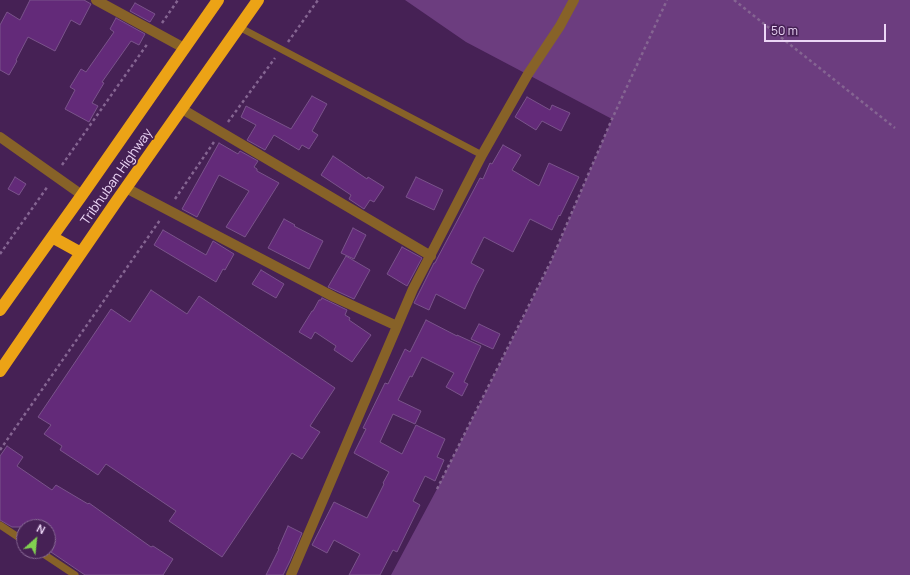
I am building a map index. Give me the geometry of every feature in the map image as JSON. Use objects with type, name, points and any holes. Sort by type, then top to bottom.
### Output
[{"type":"highway","name":"Tribhuban Highway","points":[[0,310],[218,0]]},
{"type":"highway","name":"Tribhuban Highway","points":[[0,371],[258,0]]},
{"type":"highway","points":[[52,237],[81,253]]},
{"type":"street","points":[[96,0],[184,48]]},
{"type":"street","points":[[291,575],[413,289],[482,155],[528,74],[560,26],[574,0]]},
{"type":"street","points":[[182,109],[431,256]]},
{"type":"street","points":[[0,137],[82,195]]},
{"type":"street","points":[[126,188],[334,297],[397,326]]},
{"type":"lane","points":[[239,27],[482,155]]},
{"type":"lane","points":[[0,525],[16,536]]},
{"type":"lane","points":[[51,559],[75,575]]},
{"type":"path","points":[[0,254],[178,0]]},
{"type":"path","points":[[0,450],[221,132],[318,0]]},
{"type":"path","points":[[437,489],[551,261],[612,119],[667,0]]},
{"type":"path","points":[[734,0],[895,128]]},
{"type":"shaded area","points":[[405,0],[910,0],[910,575],[391,575],[437,489],[550,264],[612,119],[466,42]]},
{"type":"building","points":[[30,0],[84,0],[91,4],[80,25],[71,20],[55,51],[28,37],[9,75],[0,70],[0,25],[7,12],[20,20]]},
{"type":"building","points":[[135,3],[155,14],[150,22],[130,11]]},
{"type":"building","points":[[116,18],[145,34],[139,45],[131,41],[102,82],[104,83],[92,103],[98,106],[89,122],[65,109],[75,90],[70,87],[81,69],[86,72],[114,32],[110,29]]},
{"type":"building","points":[[312,96],[327,104],[312,131],[318,135],[309,149],[302,145],[299,150],[274,135],[265,150],[247,140],[256,125],[241,117],[246,106],[291,129]]},
{"type":"building","points":[[527,97],[550,110],[552,105],[570,113],[561,131],[542,121],[536,130],[515,117]]},
{"type":"building","points":[[219,143],[238,154],[240,151],[258,161],[254,167],[257,171],[279,183],[245,237],[226,227],[249,191],[219,175],[197,217],[182,209]]},
{"type":"building","points":[[503,145],[521,155],[512,170],[539,186],[549,163],[579,177],[560,216],[559,215],[552,230],[530,219],[513,252],[484,237],[471,263],[484,270],[465,309],[436,294],[429,310],[414,303],[480,178],[483,179],[490,163],[492,164]]},
{"type":"building","points":[[333,156],[367,179],[368,177],[384,187],[374,202],[370,200],[364,209],[349,199],[351,195],[321,175]]},
{"type":"building","points":[[15,177],[26,184],[19,195],[8,189]]},
{"type":"building","points":[[416,177],[443,190],[434,210],[406,197]]},
{"type":"building","points":[[284,219],[323,241],[309,269],[268,248]]},
{"type":"building","points":[[353,228],[366,235],[354,259],[341,253]]},
{"type":"building","points":[[163,230],[206,255],[213,241],[234,254],[216,282],[154,245]]},
{"type":"building","points":[[402,247],[422,258],[407,286],[387,274]]},
{"type":"building","points":[[346,256],[370,270],[354,299],[328,287]]},
{"type":"building","points":[[261,270],[284,284],[276,298],[252,284]]},
{"type":"building","points":[[151,290],[187,314],[199,296],[335,388],[310,426],[320,432],[302,459],[292,453],[222,557],[169,521],[176,511],[106,464],[98,475],[60,450],[62,446],[44,434],[51,425],[38,417],[111,309],[130,322]]},
{"type":"building","points":[[322,298],[347,310],[345,315],[350,318],[349,320],[371,335],[352,362],[334,350],[336,346],[315,332],[311,339],[299,332],[319,300]]},
{"type":"building","points":[[426,320],[457,336],[481,346],[464,382],[468,384],[462,396],[446,387],[454,373],[422,357],[412,377],[410,376],[398,400],[421,411],[415,424],[393,414],[380,442],[402,454],[416,425],[445,439],[437,457],[444,460],[435,481],[425,476],[413,501],[420,505],[397,552],[393,550],[380,575],[349,575],[360,554],[334,540],[327,553],[312,545],[334,502],[367,518],[389,472],[354,453],[366,429],[363,428],[385,383],[388,384],[405,349],[410,352]]},
{"type":"building","points":[[479,324],[500,334],[493,349],[471,339]]},
{"type":"building","points":[[7,446],[23,457],[17,466],[52,490],[56,485],[88,504],[89,503],[151,547],[153,546],[173,559],[163,575],[85,575],[56,555],[56,519],[16,519],[16,527],[12,527],[0,520],[0,456]]},
{"type":"building","points":[[288,526],[302,533],[290,561],[283,575],[266,575],[279,549]]}]
